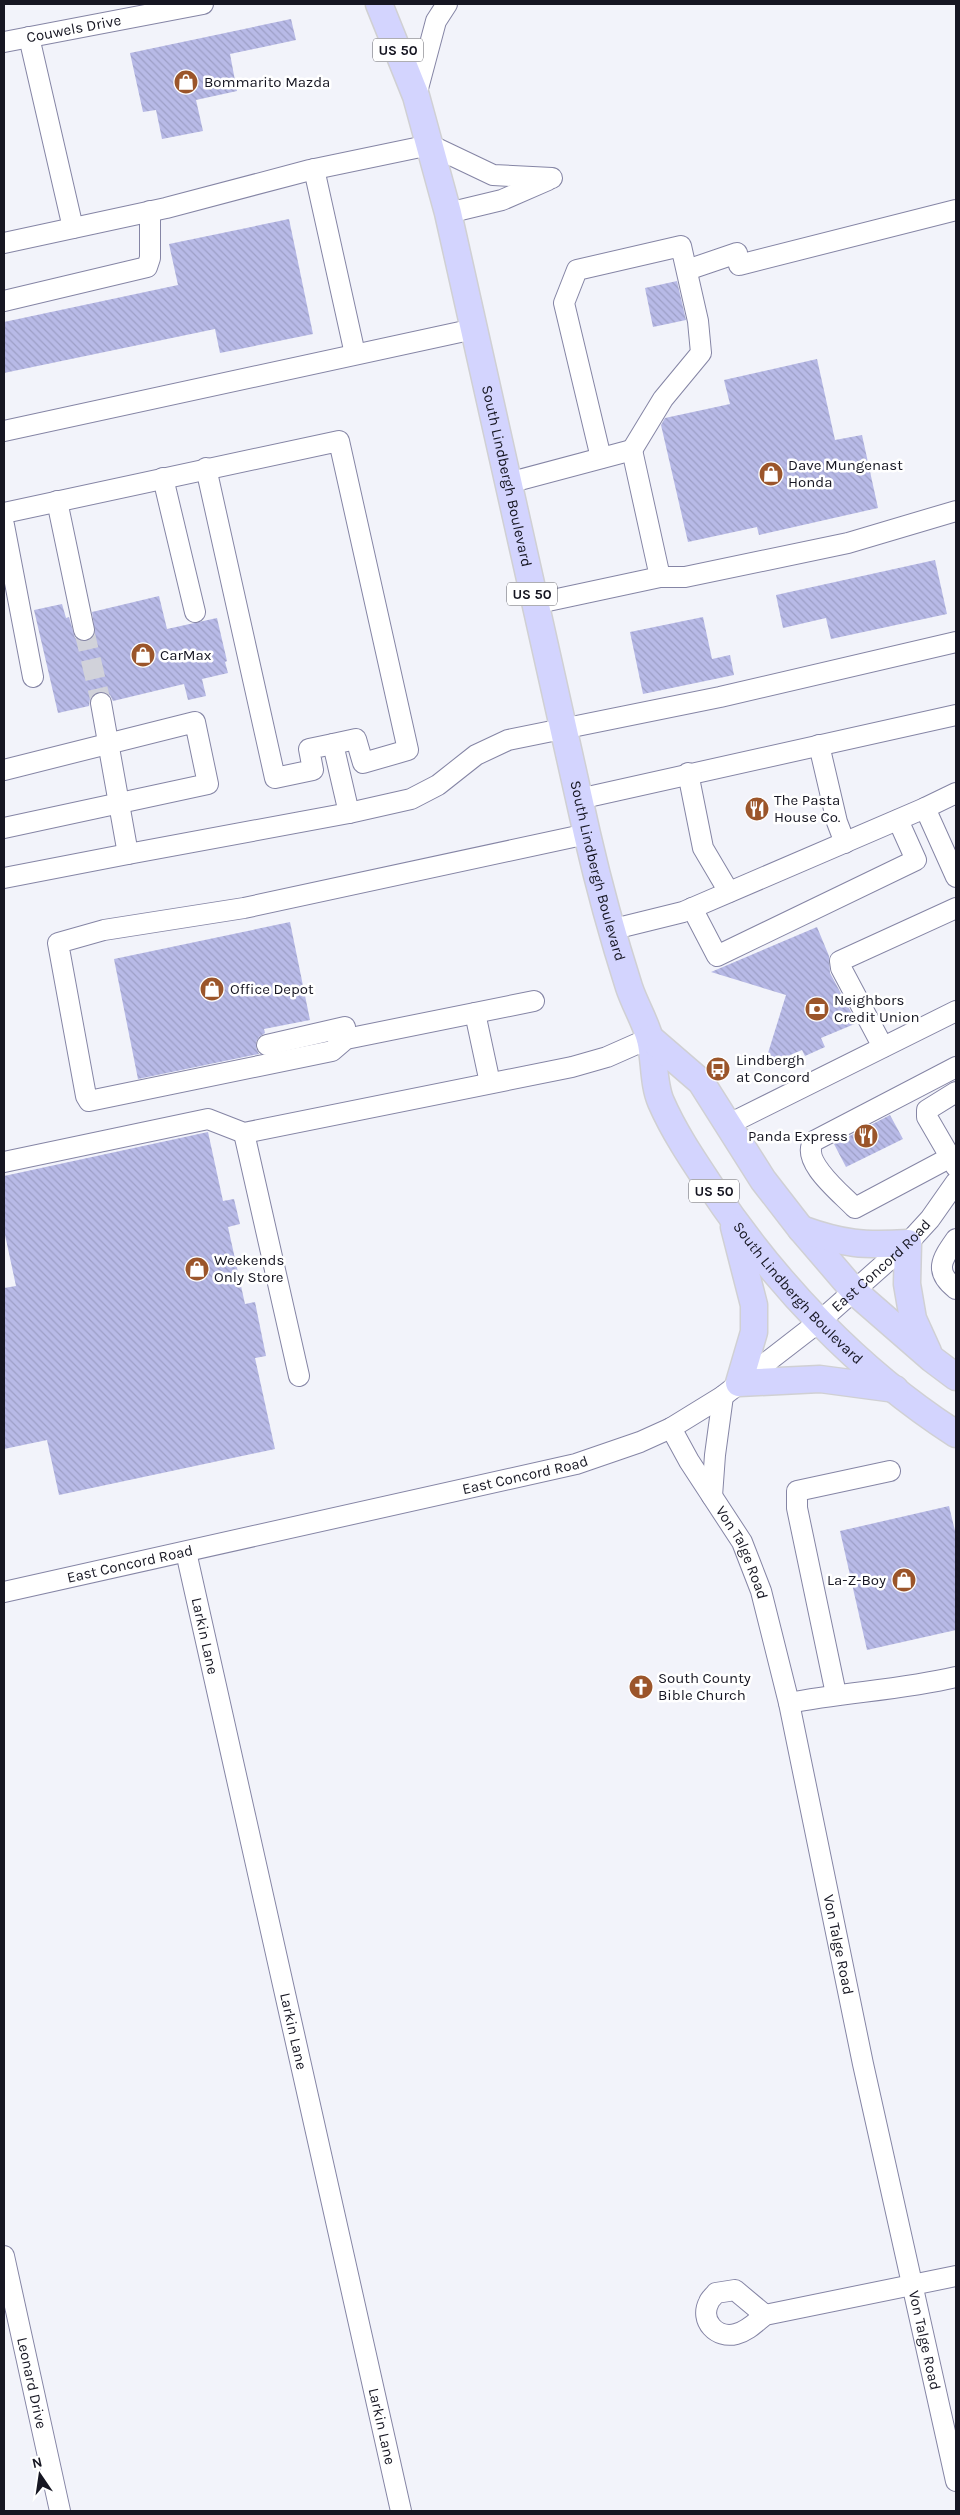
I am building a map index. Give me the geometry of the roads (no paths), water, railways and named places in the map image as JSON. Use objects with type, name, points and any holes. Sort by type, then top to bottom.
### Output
[{"type":"main road","name":"South Lindbergh Boulevard","points":[[378,4],[416,96],[448,212],[586,834],[610,930],[632,996],[650,1038],[660,1101],[691,1157],[731,1217],[790,1290],[820,1321],[895,1389],[956,1434]]},
{"type":"main road","name":"South Lindbergh Boulevard","points":[[650,1038],[701,1082],[763,1180],[802,1230],[855,1292],[932,1359],[956,1377]]},
{"type":"main road","points":[[731,1217],[754,1305],[754,1332],[731,1390],[820,1378],[895,1389]]},
{"type":"main road","points":[[802,1230],[837,1242],[872,1245],[908,1243],[907,1284],[913,1319],[932,1359]]},
{"type":"street","name":"Couwels Drive","points":[[4,42],[203,4]]},
{"type":"street","points":[[416,96],[436,21],[447,4]]},
{"type":"street","points":[[29,37],[73,228]]},
{"type":"street","points":[[4,243],[150,212],[314,169],[430,145],[493,175],[552,178],[502,200],[448,212]]},
{"type":"street","points":[[314,169],[355,354]]},
{"type":"street","points":[[687,270],[736,254],[739,265],[956,210]]},
{"type":"street","points":[[4,301],[147,267],[150,258],[150,212]]},
{"type":"street","points":[[601,458],[564,303],[577,270],[681,246],[698,321],[701,353],[663,399],[632,450],[660,576]]},
{"type":"street","points":[[4,431],[474,329]]},
{"type":"street","points":[[4,513],[206,468],[339,441],[408,750],[363,763],[356,738],[309,749],[313,770],[275,778],[206,468]]},
{"type":"street","points":[[508,484],[632,450]]},
{"type":"street","points":[[163,478],[195,612]]},
{"type":"street","points":[[57,501],[84,630]]},
{"type":"street","points":[[534,604],[660,576],[685,578],[848,543],[956,511]]},
{"type":"street","points":[[4,525],[33,677]]},
{"type":"street","points":[[4,876],[349,813],[410,799],[438,785],[476,755],[508,740],[720,697],[956,642]]},
{"type":"street","points":[[101,703],[128,854]]},
{"type":"street","points":[[579,798],[956,715]]},
{"type":"street","points":[[4,770],[195,722],[208,784],[4,828]]},
{"type":"street","points":[[333,744],[349,813]]},
{"type":"street","points":[[819,745],[837,822],[845,842]]},
{"type":"street","points":[[688,773],[703,848],[729,892]]},
{"type":"street","points":[[610,930],[692,908],[926,808],[956,793]]},
{"type":"street","points":[[926,808],[956,876]]},
{"type":"street","points":[[692,908],[717,956],[916,860],[898,820]]},
{"type":"street","points":[[345,1033],[332,1051],[89,1101],[86,1096],[58,943],[104,930],[244,908],[586,834]]},
{"type":"street","points":[[883,1047],[840,968],[840,962],[956,908]]},
{"type":"street","points":[[267,1045],[482,1012],[534,1001]]},
{"type":"street","points":[[727,1125],[956,1011]]},
{"type":"street","points":[[482,1012],[497,1082]]},
{"type":"street","points":[[4,1162],[208,1119],[244,1133],[497,1082],[608,1057],[650,1038]]},
{"type":"street","points":[[956,1067],[858,1117],[812,1144],[810,1152],[812,1162],[855,1208],[952,1163],[927,1117],[926,1110],[956,1092]]},
{"type":"street","points":[[244,1133],[300,1376]]},
{"type":"street","name":"East Concord Road","points":[[4,1592],[576,1464],[640,1442],[671,1428],[731,1390],[820,1321],[855,1292],[908,1243],[954,1188]]},
{"type":"street","points":[[956,1239],[942,1259],[942,1272],[949,1284],[956,1289]]},
{"type":"street","points":[[712,1496],[715,1455],[731,1390]]},
{"type":"street","name":"Von Talge Road","points":[[671,1428],[742,1542],[753,1566],[790,1703],[857,2035],[956,2481]]},
{"type":"street","points":[[836,1694],[797,1508],[797,1491],[890,1471]]},
{"type":"street","name":"Larkin Lane","points":[[186,1552],[401,2511]]},
{"type":"street","points":[[790,1703],[836,1694],[918,1686],[956,1677]]},
{"type":"street","name":"Leonard Drive","points":[[4,2256],[60,2511]]},
{"type":"street","points":[[765,2315],[956,2276]]},
{"type":"tunnel","points":[[84,630],[101,703]]},
{"type":"place","name":"Bommarito Mazda","points":[[186,82]]},
{"type":"place","name":"Dave Mungenast Honda","points":[[771,474]]},
{"type":"place","name":"CarMax","points":[[143,655]]},
{"type":"place","name":"The Pasta House Co.","points":[[757,809]]},
{"type":"place","name":"Office Depot","points":[[212,989]]},
{"type":"place","name":"Neighbors Credit Union","points":[[817,1009]]},
{"type":"place","name":"Lindbergh at Concord","points":[[718,1069]]},
{"type":"place","name":"Panda Express","points":[[866,1136]]},
{"type":"place","name":"Weekends Only Store","points":[[197,1269]]},
{"type":"place","name":"La-Z-Boy","points":[[904,1580]]},
{"type":"place","name":"South County Bible Church","points":[[641,1687]]}]
